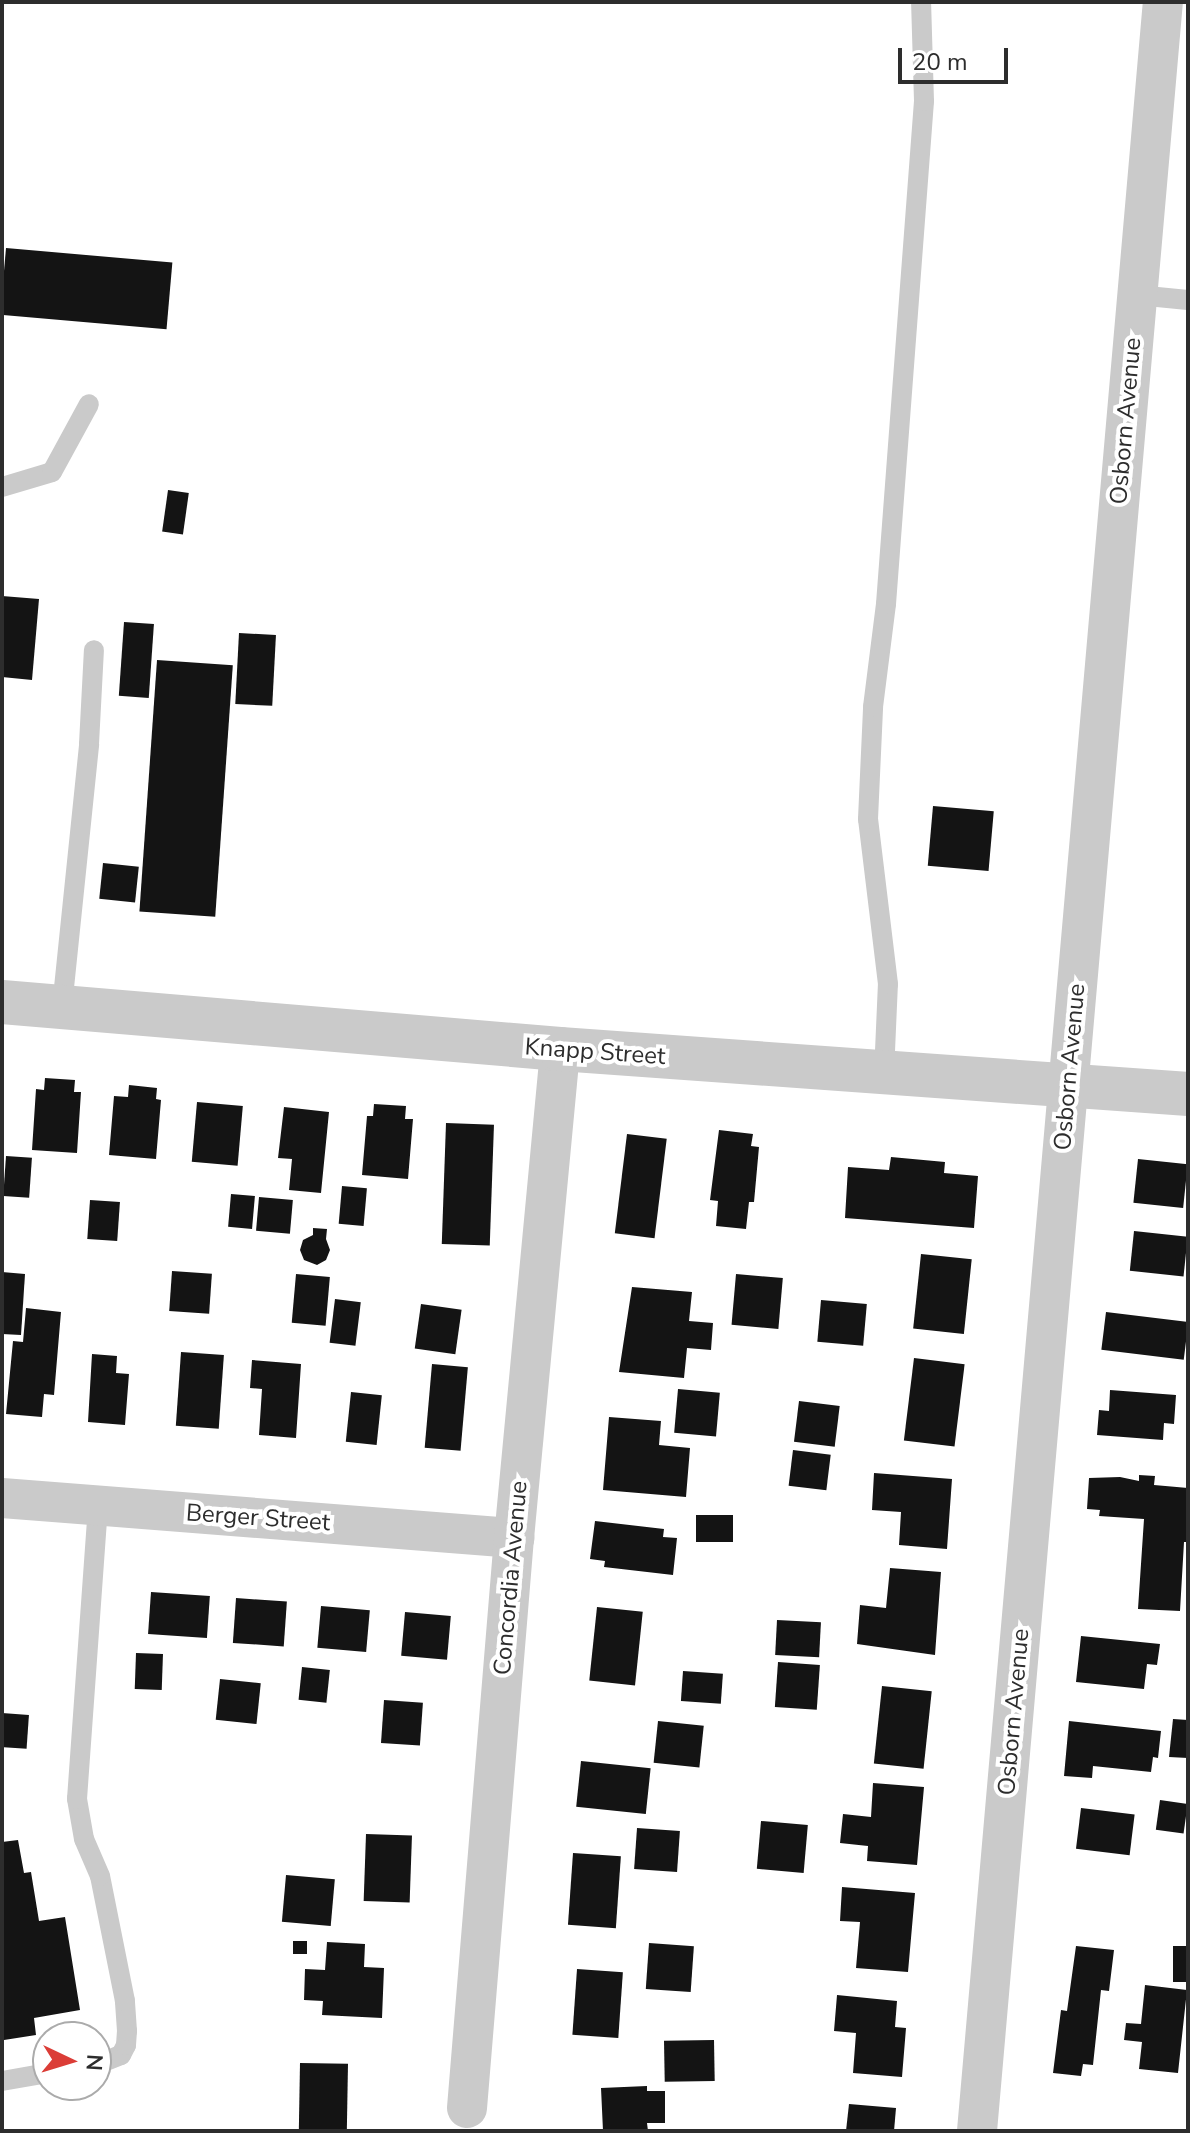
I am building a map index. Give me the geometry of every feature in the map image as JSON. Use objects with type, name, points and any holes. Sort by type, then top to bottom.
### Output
[{"type":"street","name":"Osborn Avenue","points":[[988,2130],[1068,1085],[1163,2]]},
{"type":"street","name":"Knapp Street","points":[[2,1002],[560,1049],[1188,1094]]},
{"type":"street","name":"Concordia Avenue","points":[[467,2108],[514,1538],[560,1049]]},
{"type":"street","name":"Berger Street","points":[[2,1498],[514,1538]]},
{"type":"lane","points":[[884,1074],[888,984],[868,819],[873,707],[886,604],[924,101],[921,2]]},
{"type":"lane","points":[[1137,295],[1188,300]]},
{"type":"lane","points":[[2,487],[52,472],[89,404]]},
{"type":"lane","points":[[62,1007],[89,744],[94,650]]},
{"type":"lane","points":[[98,1506],[77,1799],[84,1839],[100,1876],[125,2001],[126,2045],[121,2055],[112,2059]]},
{"type":"lane","points":[[2,2081],[32,2076]]},
{"type":"building","points":[[6,248],[172,263],[167,329],[2,315]]},
{"type":"building","points":[[168,490],[189,493],[183,535],[162,532]]},
{"type":"building","points":[[2,596],[39,599],[32,680],[2,677]]},
{"type":"building","points":[[124,622],[154,624],[149,698],[119,696]]},
{"type":"building","points":[[239,633],[276,635],[272,706],[235,704]]},
{"type":"building","points":[[157,660],[233,665],[215,917],[139,911]]},
{"type":"building","points":[[933,806],[994,811],[989,871],[928,866]]},
{"type":"building","points":[[103,863],[139,867],[135,903],[99,899]]},
{"type":"building","points":[[45,1078],[75,1080],[74,1092],[81,1092],[77,1153],[32,1150],[36,1089],[44,1090]]},
{"type":"building","points":[[129,1085],[157,1088],[156,1099],[161,1100],[156,1159],[109,1155],[114,1096],[128,1097]]},
{"type":"building","points":[[197,1102],[243,1106],[238,1166],[192,1162]]},
{"type":"building","points":[[374,1104],[406,1106],[405,1119],[413,1119],[408,1179],[362,1175],[367,1116],[373,1116]]},
{"type":"building","points":[[284,1107],[329,1112],[321,1193],[289,1190],[292,1159],[278,1158]]},
{"type":"building","points":[[446,1123],[494,1125],[490,1246],[442,1244]]},
{"type":"building","points":[[719,1130],[753,1134],[751,1146],[759,1147],[754,1202],[749,1202],[746,1229],[716,1226],[718,1201],[710,1200]]},
{"type":"building","points":[[627,1134],[667,1139],[655,1238],[615,1233]]},
{"type":"building","points":[[6,1156],[32,1158],[29,1198],[3,1196]]},
{"type":"building","points":[[891,1157],[945,1162],[944,1173],[978,1176],[974,1228],[845,1218],[848,1167],[889,1170]]},
{"type":"building","points":[[1138,1159],[1188,1164],[1183,1208],[1133,1203]]},
{"type":"building","points":[[342,1186],[367,1188],[364,1226],[339,1224]]},
{"type":"building","points":[[231,1194],[255,1196],[252,1229],[228,1227]]},
{"type":"building","points":[[259,1197],[293,1200],[290,1234],[256,1231]]},
{"type":"building","points":[[90,1200],[120,1202],[117,1241],[87,1239]]},
{"type":"building","points":[[313,1228],[327,1229],[326,1239],[330,1250],[326,1260],[317,1265],[304,1260],[300,1250],[303,1240],[313,1235]]},
{"type":"building","points":[[1134,1231],[1188,1237],[1184,1276],[1130,1271]]},
{"type":"building","points":[[921,1254],[972,1259],[964,1334],[913,1329]]},
{"type":"building","points":[[172,1271],[212,1274],[209,1314],[169,1311]]},
{"type":"building","points":[[2,1272],[25,1274],[21,1335],[2,1334]]},
{"type":"building","points":[[296,1274],[330,1277],[326,1326],[292,1323]]},
{"type":"building","points":[[736,1274],[783,1278],[778,1329],[732,1325]]},
{"type":"building","points":[[632,1287],[692,1292],[689,1321],[713,1323],[711,1350],[687,1348],[684,1378],[619,1372]]},
{"type":"building","points":[[335,1299],[361,1302],[355,1346],[330,1343]]},
{"type":"building","points":[[821,1300],[867,1304],[863,1346],[817,1342]]},
{"type":"building","points":[[421,1304],[462,1310],[455,1354],[415,1349]]},
{"type":"building","points":[[26,1308],[61,1312],[54,1395],[44,1394],[42,1417],[6,1414],[13,1341],[23,1342]]},
{"type":"building","points":[[1106,1312],[1188,1322],[1184,1360],[1101,1350]]},
{"type":"building","points":[[181,1352],[224,1355],[219,1429],[176,1426]]},
{"type":"building","points":[[92,1354],[117,1356],[116,1373],[129,1374],[125,1425],[88,1422]]},
{"type":"building","points":[[914,1358],[965,1364],[955,1447],[904,1440]]},
{"type":"building","points":[[252,1360],[301,1364],[296,1438],[259,1435],[262,1389],[250,1388]]},
{"type":"building","points":[[432,1364],[468,1367],[461,1451],[425,1448]]},
{"type":"building","points":[[678,1389],[720,1393],[716,1436],[674,1433]]},
{"type":"building","points":[[1110,1390],[1176,1395],[1174,1424],[1164,1423],[1163,1440],[1097,1435],[1099,1410],[1109,1411]]},
{"type":"building","points":[[351,1392],[382,1395],[377,1445],[346,1442]]},
{"type":"building","points":[[799,1401],[840,1406],[835,1447],[794,1442]]},
{"type":"building","points":[[609,1417],[661,1421],[659,1445],[690,1448],[686,1497],[603,1490]]},
{"type":"building","points":[[793,1450],[831,1455],[826,1490],[789,1486]]},
{"type":"building","points":[[874,1473],[952,1479],[947,1549],[899,1545],[901,1512],[872,1510]]},
{"type":"building","points":[[1139,1475],[1155,1476],[1154,1485],[1188,1488],[1188,1542],[1184,1542],[1180,1611],[1138,1609],[1144,1519],[1099,1516],[1100,1510],[1087,1509],[1089,1478],[1120,1477],[1139,1481]]},
{"type":"building","points":[[696,1515],[733,1515],[733,1542],[696,1542]]},
{"type":"building","points":[[595,1521],[664,1529],[663,1537],[677,1538],[673,1575],[604,1567],[605,1561],[590,1559]]},
{"type":"building","points":[[890,1568],[941,1572],[935,1655],[857,1644],[860,1605],[886,1608]]},
{"type":"building","points":[[151,1592],[210,1596],[207,1638],[148,1634]]},
{"type":"building","points":[[236,1598],[287,1602],[284,1646],[233,1643]]},
{"type":"building","points":[[321,1606],[370,1610],[366,1652],[317,1648]]},
{"type":"building","points":[[597,1607],[643,1612],[635,1685],[589,1681]]},
{"type":"building","points":[[405,1612],[451,1616],[447,1660],[401,1656]]},
{"type":"building","points":[[777,1620],[821,1622],[819,1657],[775,1655]]},
{"type":"building","points":[[1081,1636],[1160,1644],[1157,1665],[1147,1664],[1144,1689],[1076,1682]]},
{"type":"building","points":[[136,1653],[163,1654],[162,1690],[135,1689]]},
{"type":"building","points":[[778,1662],[820,1665],[817,1710],[775,1707]]},
{"type":"building","points":[[302,1667],[330,1670],[326,1703],[299,1700]]},
{"type":"building","points":[[683,1671],[723,1674],[721,1704],[681,1701]]},
{"type":"building","points":[[220,1679],[261,1683],[256,1724],[216,1720]]},
{"type":"building","points":[[882,1686],[932,1691],[924,1769],[874,1764]]},
{"type":"building","points":[[384,1700],[423,1703],[420,1746],[381,1743]]},
{"type":"building","points":[[2,1713],[29,1715],[27,1749],[2,1747]]},
{"type":"building","points":[[1173,1719],[1188,1720],[1188,1758],[1169,1757]]},
{"type":"building","points":[[658,1721],[704,1726],[699,1768],[654,1763]]},
{"type":"building","points":[[1069,1721],[1161,1731],[1158,1758],[1153,1757],[1151,1772],[1093,1766],[1092,1778],[1064,1776]]},
{"type":"building","points":[[581,1761],[651,1768],[646,1814],[576,1807]]},
{"type":"building","points":[[873,1783],[924,1787],[917,1865],[867,1861],[868,1846],[840,1843],[843,1814],[871,1817]]},
{"type":"building","points":[[1160,1800],[1188,1804],[1184,1834],[1156,1830]]},
{"type":"building","points":[[1081,1808],[1135,1815],[1130,1855],[1076,1849]]},
{"type":"building","points":[[761,1821],[808,1825],[804,1873],[757,1869]]},
{"type":"building","points":[[637,1828],[680,1831],[677,1872],[634,1869]]},
{"type":"building","points":[[366,1834],[412,1836],[410,1903],[364,1901]]},
{"type":"building","points":[[18,1840],[24,1873],[31,1872],[39,1921],[65,1917],[80,2010],[34,2018],[32,2036],[4,2040],[2,1842]]},
{"type":"building","points":[[573,1853],[621,1856],[616,1928],[568,1925]]},
{"type":"building","points":[[286,1875],[335,1879],[331,1926],[282,1922]]},
{"type":"building","points":[[842,1887],[915,1893],[908,1972],[856,1968],[860,1922],[840,1921]]},
{"type":"building","points":[[293,1941],[307,1941],[307,1954],[293,1954]]},
{"type":"building","points":[[327,1942],[365,1944],[364,1967],[384,1968],[382,2018],[322,2015],[323,2001],[304,2000],[305,1969],[325,1970]]},
{"type":"building","points":[[649,1943],[694,1946],[691,1992],[646,1989]]},
{"type":"building","points":[[1076,1946],[1114,1950],[1109,1991],[1101,1990],[1093,2065],[1083,2064],[1081,2076],[1053,2073],[1061,2010],[1067,2011]]},
{"type":"building","points":[[1173,1946],[1188,1946],[1188,1982],[1173,1982]]},
{"type":"building","points":[[577,1969],[623,1972],[618,2038],[572,2035]]},
{"type":"building","points":[[1145,1985],[1187,1990],[1178,2073],[1139,2069],[1142,2042],[1124,2040],[1126,2023],[1141,2024]]},
{"type":"building","points":[[837,1995],[897,2001],[895,2027],[906,2028],[902,2077],[853,2073],[856,2033],[834,2031]]},
{"type":"building","points":[[714,2040],[715,2081],[665,2082],[664,2041]]},
{"type":"building","points":[[300,2063],[348,2064],[347,2131],[299,2131]]},
{"type":"building","points":[[647,2086],[647,2091],[665,2091],[665,2123],[647,2123],[648,2131],[603,2131],[601,2088]]},
{"type":"building","points":[[849,2104],[896,2108],[894,2131],[846,2131]]}]
